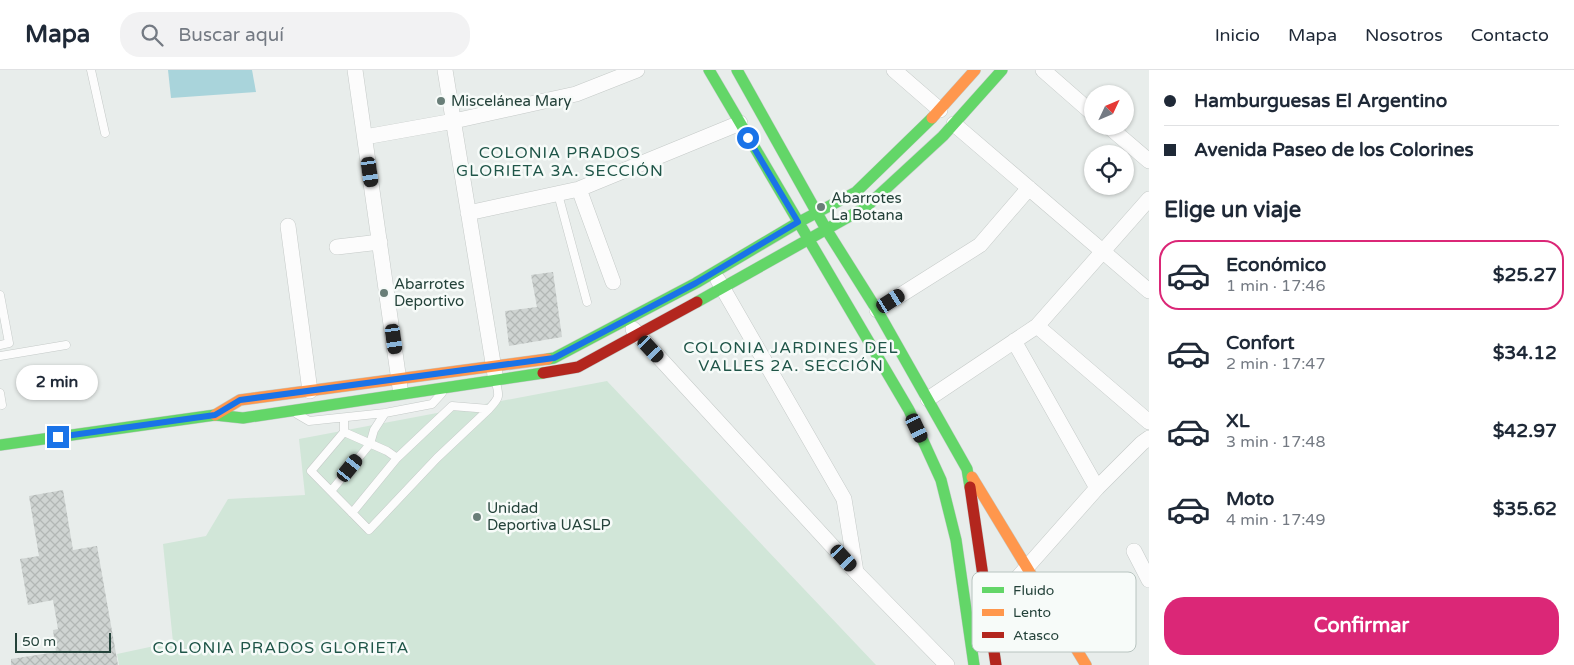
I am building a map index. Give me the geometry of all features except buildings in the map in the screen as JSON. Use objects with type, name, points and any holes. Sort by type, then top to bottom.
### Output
[{"type":"street","points":[[355,70],[401,394]]},
{"type":"street","points":[[445,70],[494,374]]},
{"type":"street","points":[[365,138],[454,121],[576,94],[637,70]]},
{"type":"street","points":[[709,70],[909,410],[941,480],[956,540],[972,651]]},
{"type":"street","points":[[737,70],[826,229],[876,310],[967,469],[1030,572]]},
{"type":"street","points":[[894,70],[940,110]]},
{"type":"street","points":[[0,445],[215,415],[243,418],[266,413],[446,388],[554,358],[714,272],[798,222],[856,192],[929,122],[975,70]]},
{"type":"street","points":[[215,415],[240,400],[399,378],[494,374],[578,367],[866,207],[943,136],[1002,70]]},
{"type":"street","points":[[1042,70],[1084,106]]},
{"type":"street","points":[[468,213],[579,189],[740,123]]},
{"type":"street","points":[[954,124],[1149,291]]},
{"type":"street","points":[[1119,135],[1149,161]]},
{"type":"street","points":[[876,310],[980,245],[1029,188]]},
{"type":"street","points":[[579,189],[613,282]]},
{"type":"street","points":[[928,399],[1036,326],[1149,199]]},
{"type":"street","points":[[288,226],[310,391]]},
{"type":"street","points":[[337,247],[380,242]]},
{"type":"street","points":[[714,272],[844,499],[856,572]]},
{"type":"street","points":[[625,320],[856,572],[947,665]]},
{"type":"street","points":[[1036,326],[1149,422]]},
{"type":"street","points":[[1014,342],[1097,488]]},
{"type":"street","points":[[264,397],[266,413]]},
{"type":"street","points":[[240,400],[243,418]]},
{"type":"street","points":[[1023,572],[1097,488],[1149,438]]},
{"type":"street","points":[[967,469],[983,572]]},
{"type":"street","points":[[1134,550],[1149,580]]},
{"type":"street","points":[[972,652],[974,665]]},
{"type":"street","points":[[994,652],[996,665]]},
{"type":"street","points":[[1078,652],[1086,665]]},
{"type":"lane","points":[[92,70],[104,133]]},
{"type":"lane","points":[[558,194],[587,302]]},
{"type":"lane","points":[[0,295],[9,343],[0,344]]},
{"type":"lane","points":[[0,356],[66,345]]},
{"type":"lane","points":[[344,418],[344,432],[311,471],[369,530],[437,458],[498,400],[499,394],[494,374]]},
{"type":"lane","points":[[288,410],[309,421],[385,413],[432,404],[446,388]]},
{"type":"lane","points":[[0,392],[2,405]]},
{"type":"lane","points":[[352,513],[397,458],[452,406],[489,409]]},
{"type":"lane","points":[[331,491],[370,444],[374,430],[385,413]]},
{"type":"lane","points":[[344,432],[397,458]]},
{"type":"green space","name":"Unidad Deportiva UASLP","points":[[607,381],[876,665],[119,665],[117,654],[173,642],[163,544],[206,536],[228,499],[305,495],[299,439]]},
{"type":"water","points":[[168,70],[252,70],[256,92],[171,98]]},
{"type":"traffic: fast","points":[[709,70],[909,410],[941,480],[956,540],[972,651]]},
{"type":"traffic: fast","points":[[737,70],[826,229],[877,310],[967,469],[970,487]]},
{"type":"traffic: fast","points":[[697,302],[866,207],[943,136],[1002,70]]},
{"type":"traffic: fast","points":[[548,359],[554,358],[696,283],[799,222],[856,192],[932,118]]},
{"type":"traffic: fast","points":[[0,445],[215,415],[243,418],[543,373]]},
{"type":"traffic: fast","points":[[972,652],[974,665]]},
{"type":"traffic: slow","points":[[932,118],[975,70]]},
{"type":"traffic: slow","points":[[215,415],[240,400],[548,359]]},
{"type":"traffic: slow","points":[[972,477],[1030,572]]},
{"type":"traffic: slow","points":[[1078,652],[1086,665]]},
{"type":"traffic: jam","points":[[543,373],[578,367],[697,302]]},
{"type":"traffic: jam","points":[[970,487],[982,572]]},
{"type":"traffic: jam","points":[[994,652],[996,665]]},
{"type":"place","name":"Miscelánea Mary","points":[[441,101]]},
{"type":"place","name":"Abarrotes La Botana","points":[[821,207]]},
{"type":"place","name":"Abarrotes Deportivo","points":[[384,293]]},
{"type":"place","name":"Unidad Deportiva UASLP","points":[[477,517]]},
{"type":"district","name":"COLONIA PRADOS GLORIETA 3A. SECCIÓN","points":[[560,162]]},
{"type":"district","name":"COLONIA JARDINES DEL VALLES 2A. SECCIÓN","points":[[791,357]]},
{"type":"district","name":"COLONIA PRADOS GLORIETA","points":[[281,648]]},
{"type":"route","points":[[58,437],[215,415],[240,400],[554,358],[696,283],[798,222],[748,138]]}]
